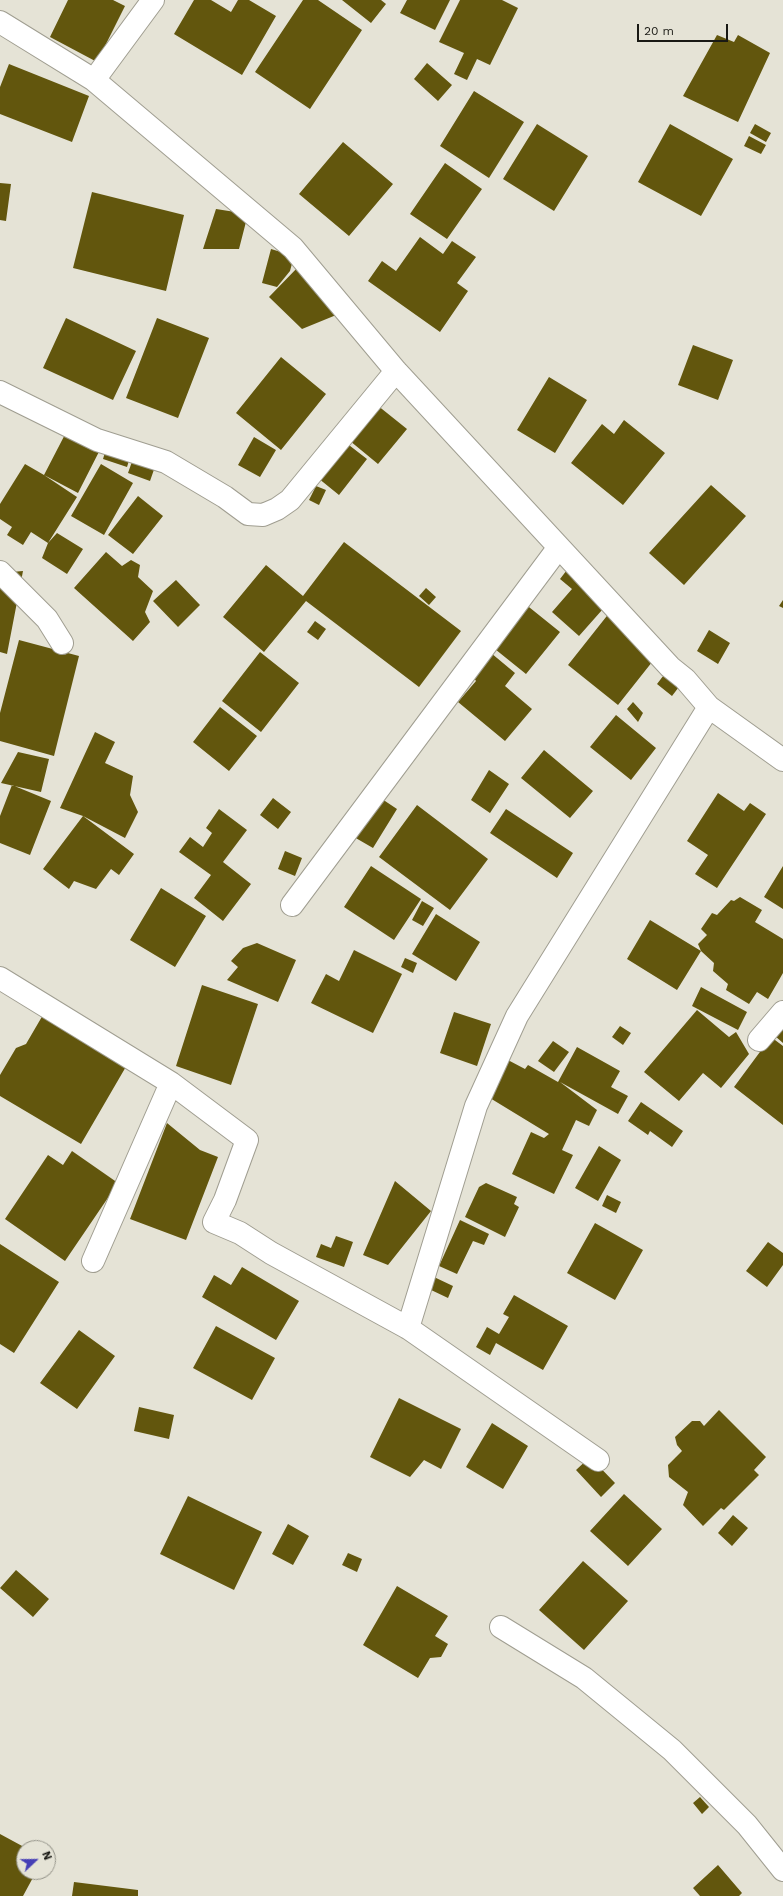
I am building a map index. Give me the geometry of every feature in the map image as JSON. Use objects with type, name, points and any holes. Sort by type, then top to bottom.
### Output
[{"type":"street","points":[[94,80],[153,0]]},
{"type":"street","points":[[0,22],[94,80],[293,248],[396,371],[665,662],[685,679],[709,707],[783,760]]},
{"type":"street","points":[[0,392],[97,440],[166,462],[225,497],[248,514],[262,515],[278,509],[290,500],[396,371]]},
{"type":"street","points":[[292,905],[559,547]]},
{"type":"street","points":[[0,572],[47,619],[62,643]]},
{"type":"street","points":[[408,1328],[476,1106],[517,1016],[709,707]]},
{"type":"street","points":[[0,978],[170,1083],[247,1140],[225,1200],[214,1222],[240,1233],[271,1253],[408,1328],[598,1460]]},
{"type":"street","points":[[759,1040],[783,1012]]},
{"type":"street","points":[[93,1261],[170,1083]]},
{"type":"street","points":[[501,1627],[584,1678],[672,1750],[747,1824],[783,1870]]},
{"type":"building","points":[[68,0],[113,0],[125,6],[97,62],[50,37]]},
{"type":"building","points":[[194,0],[211,0],[231,12],[238,0],[249,0],[276,16],[242,75],[174,34]]},
{"type":"building","points":[[303,0],[318,0],[362,30],[310,109],[255,72]]},
{"type":"building","points":[[342,0],[381,0],[386,4],[371,23]]},
{"type":"building","points":[[407,0],[450,0],[435,30],[400,13]]},
{"type":"building","points":[[460,0],[502,0],[518,8],[490,65],[477,59],[467,80],[454,74],[464,53],[439,42]]},
{"type":"building","points":[[717,35],[734,42],[738,35],[770,53],[738,122],[683,96]]},
{"type":"building","points":[[427,63],[452,85],[438,101],[414,79]]},
{"type":"building","points":[[9,64],[89,96],[72,142],[0,114],[0,87]]},
{"type":"building","points":[[474,91],[524,122],[489,178],[440,146]]},
{"type":"building","points":[[537,124],[588,156],[554,211],[503,179]]},
{"type":"building","points":[[670,124],[733,159],[701,216],[638,182]]},
{"type":"building","points":[[755,124],[771,133],[766,142],[750,133]]},
{"type":"building","points":[[749,136],[766,145],[761,154],[744,146]]},
{"type":"building","points":[[343,142],[393,184],[349,236],[299,194]]},
{"type":"building","points":[[445,163],[482,189],[447,239],[410,214]]},
{"type":"building","points":[[0,183],[11,184],[6,221],[0,220]]},
{"type":"building","points":[[92,192],[184,215],[166,291],[73,268]]},
{"type":"building","points":[[216,209],[248,214],[239,249],[203,249]]},
{"type":"building","points":[[420,237],[443,254],[452,241],[476,257],[457,283],[468,291],[440,332],[368,281],[382,261],[396,271]]},
{"type":"building","points":[[271,249],[294,256],[290,271],[277,287],[262,283]]},
{"type":"building","points":[[299,266],[346,311],[302,329],[269,297]]},
{"type":"building","points":[[66,318],[136,351],[113,400],[43,368]]},
{"type":"building","points":[[157,318],[209,338],[178,418],[126,398]]},
{"type":"building","points":[[693,345],[733,360],[718,400],[678,385]]},
{"type":"building","points":[[281,357],[326,394],[281,450],[236,413]]},
{"type":"building","points":[[549,377],[587,400],[555,453],[517,430]]},
{"type":"building","points":[[372,401],[407,429],[378,464],[344,436]]},
{"type":"building","points":[[73,419],[107,436],[78,493],[44,475]]},
{"type":"building","points":[[624,420],[665,453],[623,505],[571,463],[602,424],[614,434]]},
{"type":"building","points":[[254,437],[276,450],[260,477],[238,465]]},
{"type":"building","points":[[345,442],[367,459],[339,495],[318,478]]},
{"type":"building","points":[[108,443],[132,451],[127,467],[103,459]]},
{"type":"building","points":[[135,453],[157,461],[150,481],[128,473]]},
{"type":"building","points":[[25,464],[77,497],[48,543],[31,532],[23,545],[7,535],[12,527],[0,519],[0,504]]},
{"type":"building","points":[[101,464],[133,483],[104,535],[71,516]]},
{"type":"building","points":[[711,485],[746,516],[684,585],[649,553]]},
{"type":"building","points":[[316,486],[326,490],[319,505],[309,500]]},
{"type":"building","points":[[138,496],[163,516],[133,554],[108,535]]},
{"type":"building","points":[[57,533],[83,549],[67,574],[42,558],[48,543]]},
{"type":"building","points":[[344,542],[461,631],[419,687],[306,601],[264,652],[223,617],[266,565],[303,596]]},
{"type":"building","points":[[106,552],[122,566],[131,560],[140,565],[138,577],[153,591],[145,612],[150,622],[133,641],[74,588]]},
{"type":"building","points":[[570,566],[610,601],[579,636],[552,612],[572,589],[560,579]]},
{"type":"building","points":[[23,571],[7,654],[0,652],[0,573]]},
{"type":"building","points":[[176,580],[200,605],[178,627],[153,601]]},
{"type":"building","points":[[426,588],[436,597],[429,605],[419,596]]},
{"type":"building","points":[[519,599],[560,632],[526,674],[485,641]]},
{"type":"building","points":[[783,600],[783,608],[779,606]]},
{"type":"building","points":[[610,612],[660,652],[618,705],[568,665]]},
{"type":"building","points":[[315,621],[326,629],[318,640],[307,632]]},
{"type":"building","points":[[709,630],[730,643],[718,664],[697,651]]},
{"type":"building","points":[[19,640],[79,656],[54,756],[0,741],[0,713]]},
{"type":"building","points":[[485,648],[515,673],[505,686],[532,709],[505,741],[458,702],[476,681],[468,669]]},
{"type":"building","points":[[260,652],[299,683],[261,732],[222,701]]},
{"type":"building","points":[[670,667],[685,679],[672,696],[657,684]]},
{"type":"building","points":[[633,702],[643,713],[638,722],[627,709]]},
{"type":"building","points":[[220,707],[257,736],[229,771],[193,742]]},
{"type":"building","points":[[616,715],[656,748],[631,780],[590,747]]},
{"type":"building","points":[[95,732],[115,742],[105,763],[133,776],[130,795],[138,812],[125,838],[83,816],[60,808]]},
{"type":"building","points":[[544,750],[593,791],[570,818],[521,778]]},
{"type":"building","points":[[18,752],[49,759],[41,792],[1,783]]},
{"type":"building","points":[[489,770],[509,784],[490,813],[471,800]]},
{"type":"building","points":[[12,785],[51,801],[30,855],[0,843],[0,816]]},
{"type":"building","points":[[718,793],[744,811],[750,803],[766,814],[717,888],[695,874],[708,855],[687,841]]},
{"type":"building","points":[[379,797],[397,809],[373,848],[354,837]]},
{"type":"building","points":[[273,798],[291,812],[278,829],[260,815]]},
{"type":"building","points":[[417,805],[488,859],[450,910],[379,857]]},
{"type":"building","points":[[219,809],[247,830],[223,862],[251,884],[223,921],[194,898],[211,875],[179,852],[190,837],[203,847],[212,833],[206,828]]},
{"type":"building","points":[[506,809],[573,853],[557,878],[490,833]]},
{"type":"building","points":[[83,816],[134,854],[119,875],[111,869],[96,889],[74,881],[69,889],[43,869]]},
{"type":"building","points":[[285,851],[302,858],[295,876],[278,869]]},
{"type":"building","points":[[371,866],[421,899],[394,940],[344,907]]},
{"type":"building","points":[[783,866],[783,909],[764,897]]},
{"type":"building","points":[[161,888],[206,916],[175,967],[130,940]]},
{"type":"building","points":[[740,897],[762,910],[755,922],[783,939],[783,973],[768,999],[757,992],[749,1004],[726,990],[728,984],[713,971],[714,963],[701,951],[698,944],[707,935],[701,929],[712,913],[717,915],[731,900],[734,901]]},
{"type":"building","points":[[422,901],[434,908],[423,926],[412,920]]},
{"type":"building","points":[[436,914],[480,942],[456,981],[412,954]]},
{"type":"building","points":[[650,920],[701,951],[677,990],[627,959]]},
{"type":"building","points":[[257,943],[296,960],[278,1002],[227,980],[238,967],[231,961],[243,948]]},
{"type":"building","points":[[354,950],[402,974],[373,1033],[311,1003],[326,974],[339,981]]},
{"type":"building","points":[[405,958],[417,963],[413,973],[401,967]]},
{"type":"building","points":[[202,985],[258,1004],[231,1085],[176,1066]]},
{"type":"building","points":[[701,987],[747,1012],[738,1030],[692,1006]]},
{"type":"building","points":[[47,1008],[131,1058],[81,1144],[0,1096],[0,1075],[16,1048],[26,1044]]},
{"type":"building","points":[[697,1010],[729,1037],[736,1032],[749,1054],[721,1088],[703,1073],[679,1101],[644,1072]]},
{"type":"building","points":[[454,1012],[491,1024],[477,1066],[440,1053]]},
{"type":"building","points":[[620,1026],[631,1033],[623,1045],[612,1037]]},
{"type":"building","points":[[783,1028],[783,1043],[775,1036]]},
{"type":"building","points":[[771,1037],[783,1046],[783,1125],[734,1087]]},
{"type":"building","points":[[553,1041],[569,1052],[554,1072],[538,1061]]},
{"type":"building","points":[[577,1047],[620,1071],[611,1087],[628,1096],[618,1114],[560,1082],[597,1110],[589,1126],[576,1120],[562,1150],[573,1155],[554,1194],[512,1174],[531,1132],[544,1138],[549,1134],[485,1095],[506,1059],[525,1069],[528,1065],[558,1082]]},
{"type":"building","points":[[641,1102],[683,1131],[672,1147],[650,1131],[648,1135],[628,1121]]},
{"type":"building","points":[[167,1123],[200,1150],[218,1157],[186,1240],[130,1219]]},
{"type":"building","points":[[599,1146],[621,1160],[598,1201],[575,1188]]},
{"type":"building","points":[[72,1151],[118,1183],[65,1261],[5,1219],[48,1155],[63,1165]]},
{"type":"building","points":[[395,1181],[431,1211],[388,1265],[363,1255]]},
{"type":"building","points":[[486,1183],[517,1197],[514,1204],[519,1207],[505,1237],[465,1217],[479,1187]]},
{"type":"building","points":[[607,1195],[621,1202],[616,1213],[602,1206]]},
{"type":"building","points":[[460,1220],[489,1234],[484,1245],[473,1241],[457,1274],[439,1266]]},
{"type":"building","points":[[595,1223],[643,1250],[615,1300],[567,1273]]},
{"type":"building","points":[[336,1236],[353,1242],[344,1267],[316,1257],[321,1244],[331,1248]]},
{"type":"building","points":[[768,1242],[783,1253],[783,1265],[767,1287],[746,1271]]},
{"type":"building","points":[[0,1244],[59,1282],[14,1353],[0,1344]]},
{"type":"building","points":[[242,1267],[299,1301],[276,1340],[202,1297],[214,1275],[231,1285]]},
{"type":"building","points":[[434,1277],[453,1286],[448,1298],[429,1289]]},
{"type":"building","points":[[514,1295],[568,1326],[543,1370],[496,1343],[490,1355],[476,1347],[487,1327],[499,1334],[509,1317],[503,1314]]},
{"type":"building","points":[[216,1326],[275,1358],[252,1400],[193,1368]]},
{"type":"building","points":[[79,1330],[115,1356],[77,1409],[40,1383]]},
{"type":"building","points":[[399,1398],[461,1429],[441,1469],[424,1460],[410,1477],[370,1457]]},
{"type":"building","points":[[139,1407],[174,1415],[169,1439],[134,1431]]},
{"type":"building","points":[[719,1410],[766,1457],[754,1470],[759,1475],[724,1510],[721,1508],[703,1526],[683,1505],[688,1492],[669,1477],[668,1465],[682,1451],[677,1445],[675,1437],[692,1421],[700,1421],[704,1426]]},
{"type":"building","points":[[492,1423],[528,1446],[503,1489],[466,1467]]},
{"type":"building","points":[[590,1457],[615,1483],[601,1497],[576,1470]]},
{"type":"building","points":[[624,1494],[662,1529],[628,1566],[590,1531]]},
{"type":"building","points":[[188,1496],[262,1532],[234,1590],[160,1554]]},
{"type":"building","points":[[733,1515],[748,1528],[732,1546],[718,1533]]},
{"type":"building","points":[[288,1524],[309,1536],[293,1565],[272,1554]]},
{"type":"building","points":[[348,1553],[362,1559],[357,1572],[342,1565]]},
{"type":"building","points":[[583,1561],[628,1601],[584,1650],[539,1610]]},
{"type":"building","points":[[16,1570],[49,1599],[33,1617],[0,1588]]},
{"type":"building","points":[[397,1586],[448,1616],[435,1636],[448,1644],[441,1657],[430,1658],[418,1678],[363,1645]]},
{"type":"building","points":[[700,1797],[709,1807],[702,1814],[693,1803]]},
{"type":"building","points":[[0,1834],[16,1843],[16,1880],[32,1880],[23,1896],[0,1896]]},
{"type":"building","points":[[718,1865],[742,1893],[739,1896],[700,1896],[693,1888]]},
{"type":"building","points":[[74,1882],[138,1890],[138,1896],[72,1896]]}]
